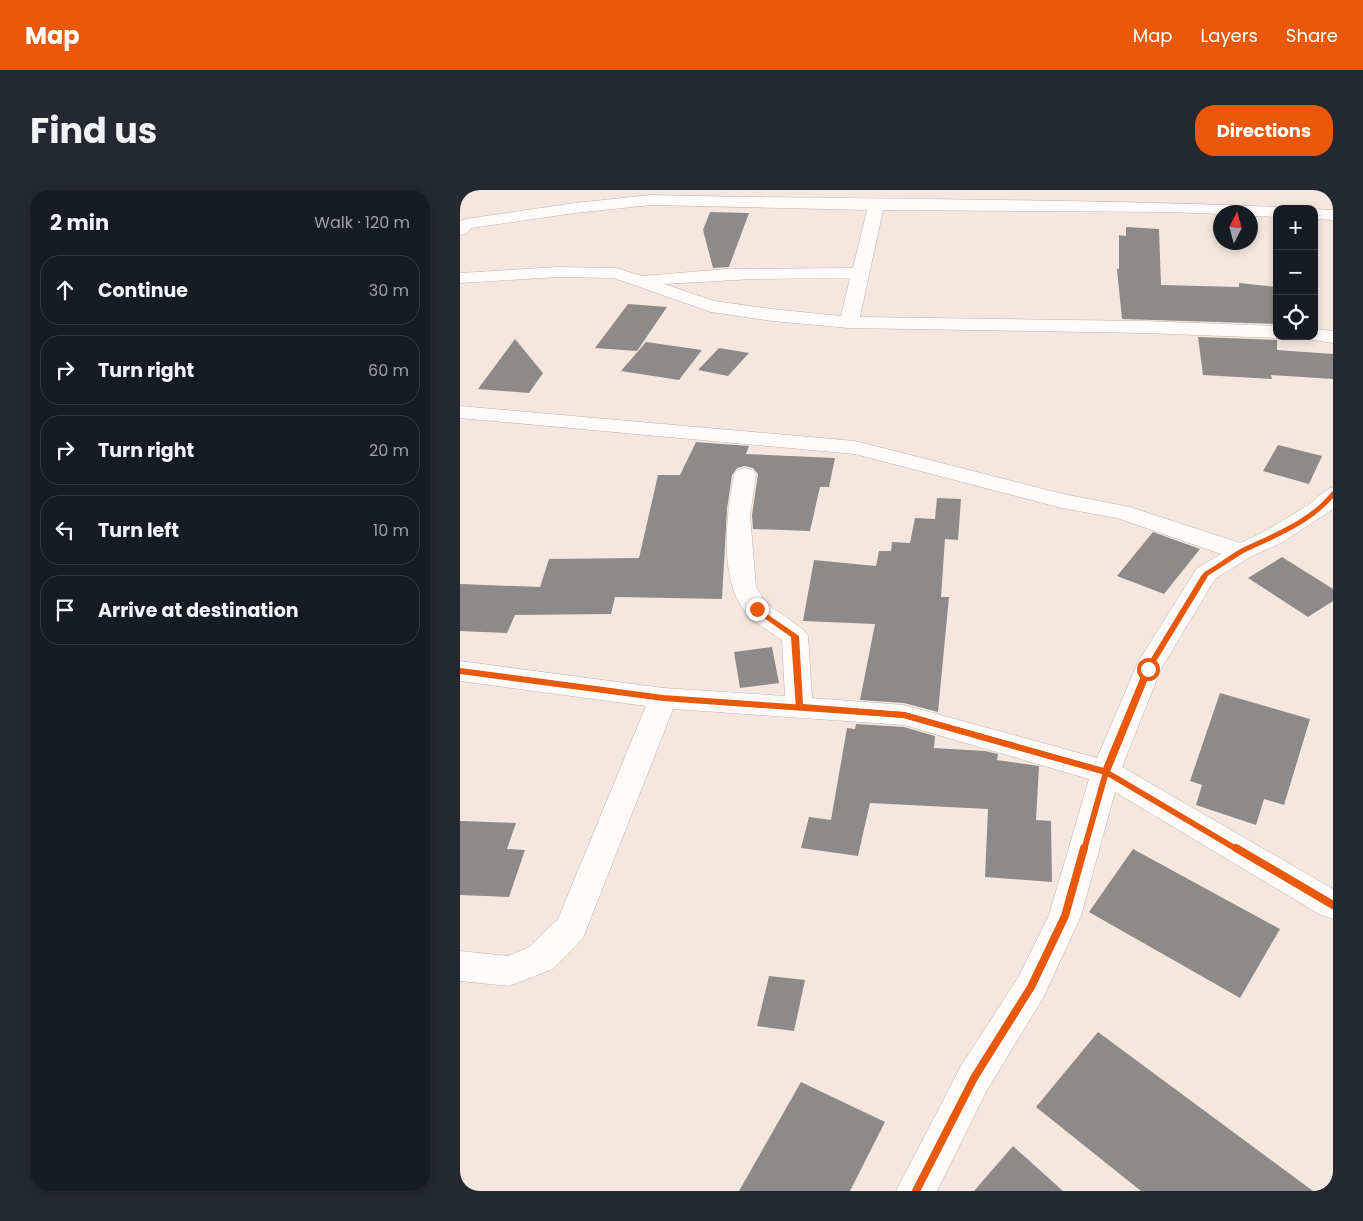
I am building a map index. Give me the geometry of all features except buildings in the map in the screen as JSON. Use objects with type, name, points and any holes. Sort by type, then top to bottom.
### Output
[{"type":"street","points":[[1158,190],[1167,207]]},
{"type":"street","points":[[460,230],[466,224],[574,208],[651,200],[876,206],[1167,207],[1273,212]]},
{"type":"street","points":[[849,322],[876,206]]},
{"type":"street","points":[[1318,214],[1333,216]]},
{"type":"street","points":[[460,278],[558,272],[616,273],[711,306],[772,315],[849,322],[1143,327],[1273,332]]},
{"type":"street","points":[[640,281],[689,276],[760,273],[860,273]]},
{"type":"street","points":[[1318,335],[1333,337]]},
{"type":"street","points":[[460,412],[855,448],[1062,501],[1122,512],[1241,552]]},
{"type":"street","points":[[745,475],[738,515],[743,587],[757,609],[795,636],[799,707]]},
{"type":"street","points":[[916,1191],[974,1078],[1031,987],[1065,916],[1106,772],[1148,669],[1206,574],[1241,552],[1275,537],[1326,503],[1333,494]]},
{"type":"street","points":[[460,671],[663,698],[904,715],[1106,772],[1333,905]]},
{"type":"street","points":[[460,966],[509,971],[542,958],[571,928],[663,698]]},
{"type":"cycle path","points":[[916,1191],[974,1078],[1031,987],[1065,916],[1106,772],[1148,669],[1206,574],[1241,552],[1275,537],[1326,503],[1333,494]]},
{"type":"cycle path","points":[[460,671],[663,698],[904,715],[1106,772],[1333,905]]},
{"type":"route","points":[[757,609],[795,636],[799,707],[904,715],[1106,772],[1148,669]]}]
